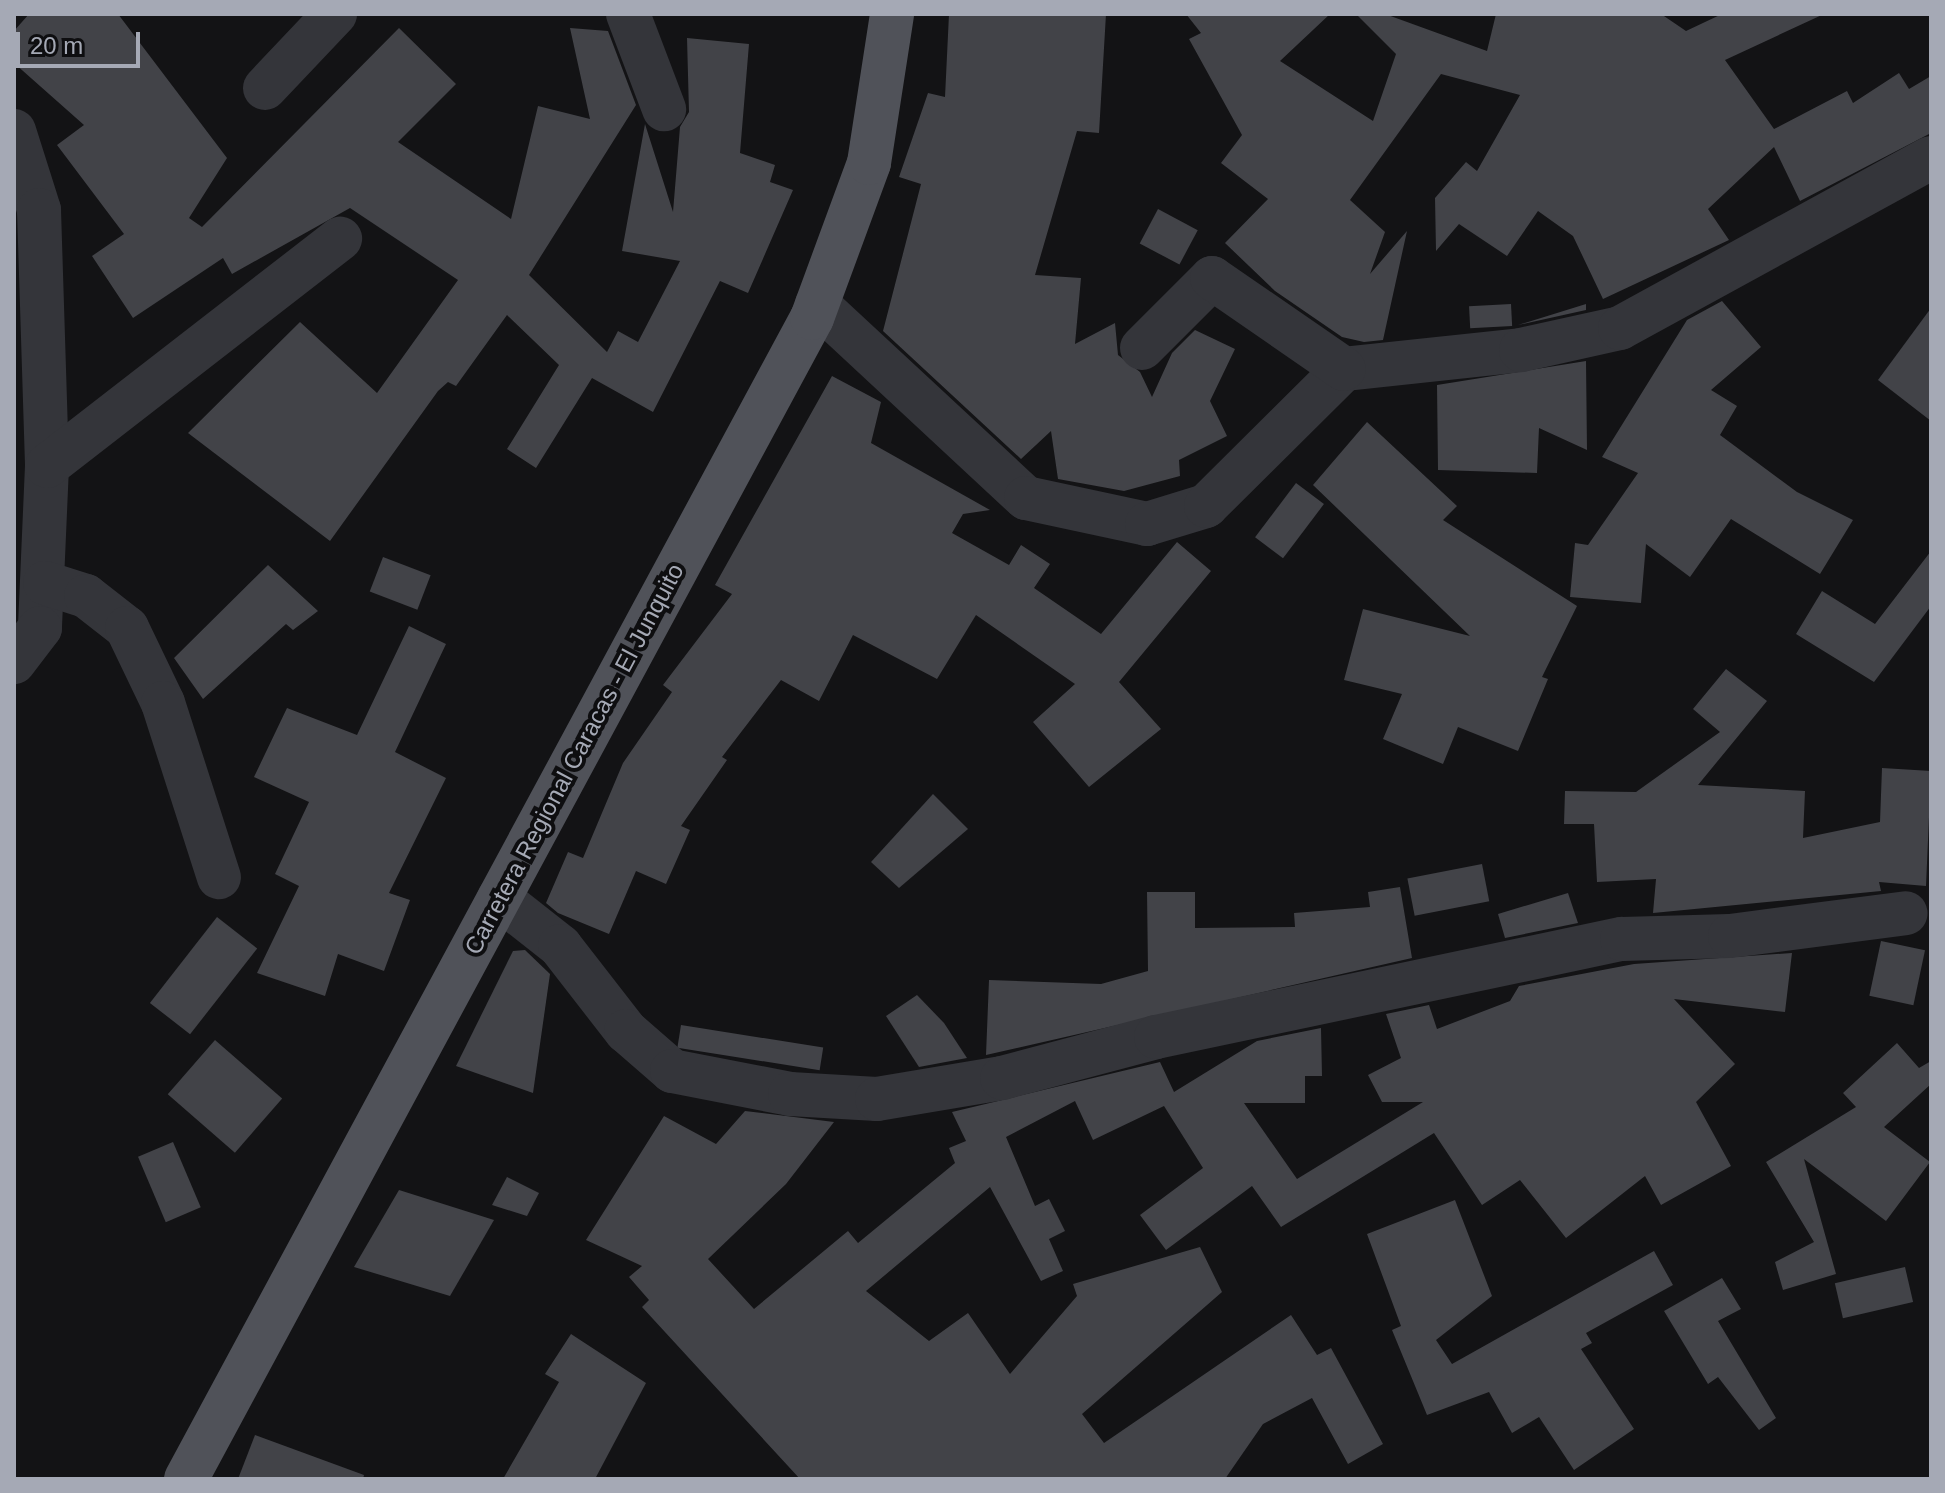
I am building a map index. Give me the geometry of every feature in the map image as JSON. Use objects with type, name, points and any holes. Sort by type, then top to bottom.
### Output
[{"type":"main road","name":"Carretera Regional Caracas - El Junquito","points":[[186,1479],[817,304],[869,163],[892,14]]},
{"type":"street","points":[[265,88],[335,14]]},
{"type":"street","points":[[628,14],[664,109]]},
{"type":"street","points":[[14,131],[39,210],[47,466],[45,583],[40,628],[14,662]]},
{"type":"street","points":[[817,304],[1026,498],[1147,524],[1206,506],[1344,369],[1521,350],[1620,328],[1931,158]]},
{"type":"street","points":[[47,466],[340,239]]},
{"type":"street","points":[[1142,348],[1212,278],[1344,369]]},
{"type":"street","points":[[45,583],[86,596],[127,628],[163,703],[219,877]]},
{"type":"street","points":[[499,898],[560,946],[626,1031],[672,1071],[790,1094],[877,1099],[1002,1078],[1156,1037],[1622,939],[1730,936],[1906,913]]},
{"type":"building","points":[[29,14],[118,14],[227,158],[189,218],[202,227],[399,28],[456,84],[398,142],[511,219],[538,106],[590,119],[570,28],[608,31],[636,105],[529,275],[607,352],[618,331],[638,342],[680,261],[622,251],[645,124],[673,212],[680,127],[689,112],[687,38],[749,44],[740,153],[775,165],[770,182],[793,190],[748,293],[720,281],[653,412],[592,378],[536,468],[507,449],[559,365],[507,315],[456,386],[448,382],[438,391],[330,541],[188,433],[300,322],[377,393],[458,280],[350,208],[232,274],[223,258],[133,318],[92,256],[124,234],[57,145],[84,125],[14,63],[14,31]]},
{"type":"building","points":[[949,14],[1106,14],[1099,133],[1077,131],[1035,275],[1081,278],[1075,344],[1115,323],[1118,355],[1140,372],[1152,397],[1172,353],[1195,330],[1235,349],[1210,401],[1227,436],[1179,460],[1180,476],[1124,491],[1058,479],[1051,431],[1021,459],[883,331],[921,184],[899,177],[928,93],[945,97]]},
{"type":"building","points":[[1186,14],[1330,14],[1280,61],[1373,121],[1396,54],[1356,14],[1385,14],[1487,51],[1496,14],[1661,14],[1686,31],[1722,14],[1824,14],[1725,60],[1774,129],[1847,91],[1853,103],[1899,73],[1909,89],[1931,76],[1931,133],[1800,201],[1774,147],[1708,209],[1729,240],[1603,299],[1573,236],[1538,211],[1507,256],[1459,224],[1436,251],[1435,198],[1466,162],[1477,171],[1520,95],[1441,74],[1350,200],[1385,232],[1370,274],[1407,231],[1383,340],[1364,342],[1342,337],[1275,291],[1225,243],[1268,199],[1221,163],[1242,135],[1189,39],[1201,33]]},
{"type":"building","points":[[1158,209],[1198,230],[1179,265],[1140,243]]},
{"type":"building","points":[[1722,301],[1761,347],[1711,390],[1737,406],[1720,435],[1797,492],[1853,520],[1820,574],[1731,519],[1690,577],[1646,544],[1641,603],[1570,597],[1575,543],[1588,545],[1638,473],[1602,457],[1687,320]]},
{"type":"building","points":[[1511,304],[1512,326],[1470,328],[1469,306]]},
{"type":"building","points":[[1586,304],[1586,310],[1518,325]]},
{"type":"building","points":[[1931,308],[1931,421],[1878,380]]},
{"type":"building","points":[[1586,361],[1587,450],[1539,428],[1537,473],[1438,470],[1437,385]]},
{"type":"building","points":[[832,376],[881,402],[871,443],[990,510],[963,514],[952,533],[1009,565],[1021,545],[1050,564],[1034,588],[1101,634],[1177,542],[1211,571],[1119,682],[1161,729],[1089,787],[1033,722],[1075,684],[976,615],[937,679],[853,635],[819,701],[781,680],[722,757],[727,760],[681,826],[690,830],[666,884],[636,871],[609,934],[558,913],[546,903],[568,852],[583,858],[623,763],[672,692],[663,685],[732,594],[715,585]]},
{"type":"building","points":[[1367,422],[1457,506],[1443,520],[1577,606],[1542,677],[1548,679],[1518,751],[1458,727],[1443,764],[1383,739],[1402,694],[1344,680],[1363,609],[1470,636],[1313,485]]},
{"type":"building","points":[[1296,483],[1324,504],[1283,558],[1255,537]]},
{"type":"building","points":[[1931,551],[1931,606],[1874,682],[1796,634],[1822,591],[1875,624]]},
{"type":"building","points":[[383,557],[431,575],[417,610],[370,592]]},
{"type":"building","points":[[268,565],[318,611],[293,630],[286,624],[203,699],[174,658]]},
{"type":"building","points":[[409,626],[446,644],[395,752],[446,778],[389,893],[410,900],[384,971],[338,954],[325,996],[257,973],[299,886],[275,874],[309,802],[254,777],[287,708],[357,735]]},
{"type":"building","points":[[1726,669],[1767,701],[1698,785],[1805,791],[1803,838],[1880,822],[1882,768],[1931,771],[1926,886],[1879,882],[1881,891],[1653,913],[1656,879],[1597,882],[1594,824],[1564,824],[1565,791],[1636,792],[1720,732],[1693,709]]},
{"type":"building","points":[[933,794],[968,829],[899,888],[871,862]]},
{"type":"building","points":[[1482,864],[1489,901],[1415,916],[1407,879]]},
{"type":"building","points":[[1400,887],[1412,958],[986,1055],[989,980],[1101,984],[1148,971],[1147,892],[1195,892],[1195,928],[1295,927],[1294,913],[1370,907],[1368,892]]},
{"type":"building","points":[[1568,893],[1578,923],[1505,938],[1498,914]]},
{"type":"building","points":[[217,917],[257,948],[190,1034],[150,1003]]},
{"type":"building","points":[[1881,941],[1925,950],[1913,1005],[1869,996]]},
{"type":"building","points":[[525,950],[550,974],[533,1093],[456,1066],[513,951]]},
{"type":"building","points":[[1792,953],[1785,1012],[1674,999],[1735,1064],[1696,1102],[1731,1166],[1661,1205],[1645,1176],[1566,1238],[1520,1180],[1482,1205],[1434,1133],[1281,1227],[1252,1186],[1166,1250],[1140,1215],[1203,1168],[1164,1106],[1093,1140],[1075,1101],[1006,1137],[1035,1206],[1049,1199],[1065,1231],[1049,1239],[1063,1271],[1041,1281],[990,1187],[866,1291],[929,1341],[968,1313],[1010,1374],[1077,1296],[1073,1284],[1200,1247],[1222,1292],[1082,1414],[1104,1443],[1291,1315],[1317,1355],[1331,1348],[1383,1444],[1348,1464],[1312,1398],[1263,1424],[1225,1479],[800,1479],[642,1307],[649,1300],[629,1277],[642,1266],[586,1240],[664,1116],[716,1144],[745,1111],[834,1122],[786,1184],[708,1259],[754,1309],[848,1231],[858,1243],[955,1163],[949,1148],[966,1141],[952,1112],[1160,1062],[1174,1092],[1257,1041],[1321,1028],[1322,1076],[1305,1076],[1305,1103],[1244,1103],[1297,1179],[1423,1102],[1382,1102],[1368,1075],[1401,1058],[1386,1014],[1429,1005],[1437,1029],[1510,1001],[1519,986],[1634,964]]},
{"type":"building","points":[[917,995],[944,1023],[967,1058],[919,1067],[886,1016]]},
{"type":"building","points":[[681,1025],[823,1048],[820,1070],[677,1048]]},
{"type":"building","points":[[215,1040],[282,1098],[235,1153],[168,1094]]},
{"type":"building","points":[[1897,1043],[1919,1068],[1931,1061],[1931,1084],[1884,1127],[1930,1162],[1886,1221],[1804,1159],[1836,1274],[1783,1290],[1775,1262],[1814,1242],[1766,1162],[1856,1107],[1843,1093]]},
{"type":"building","points":[[173,1142],[201,1207],[166,1222],[138,1157]]},
{"type":"building","points":[[507,1177],[539,1193],[527,1216],[492,1205]]},
{"type":"building","points":[[399,1190],[494,1220],[450,1296],[354,1267]]},
{"type":"building","points":[[1455,1200],[1492,1296],[1436,1340],[1452,1364],[1654,1251],[1673,1285],[1586,1333],[1592,1343],[1581,1349],[1634,1429],[1574,1470],[1539,1417],[1512,1433],[1489,1392],[1427,1415],[1392,1330],[1401,1326],[1367,1234]]},
{"type":"building","points":[[1905,1267],[1913,1302],[1843,1318],[1835,1283]]},
{"type":"building","points":[[1722,1278],[1741,1309],[1718,1321],[1776,1418],[1759,1430],[1718,1377],[1708,1384],[1664,1311]]},
{"type":"building","points":[[571,1334],[646,1383],[595,1479],[503,1479],[559,1382],[545,1374]]},
{"type":"building","points":[[255,1435],[364,1475],[363,1479],[238,1479]]}]
